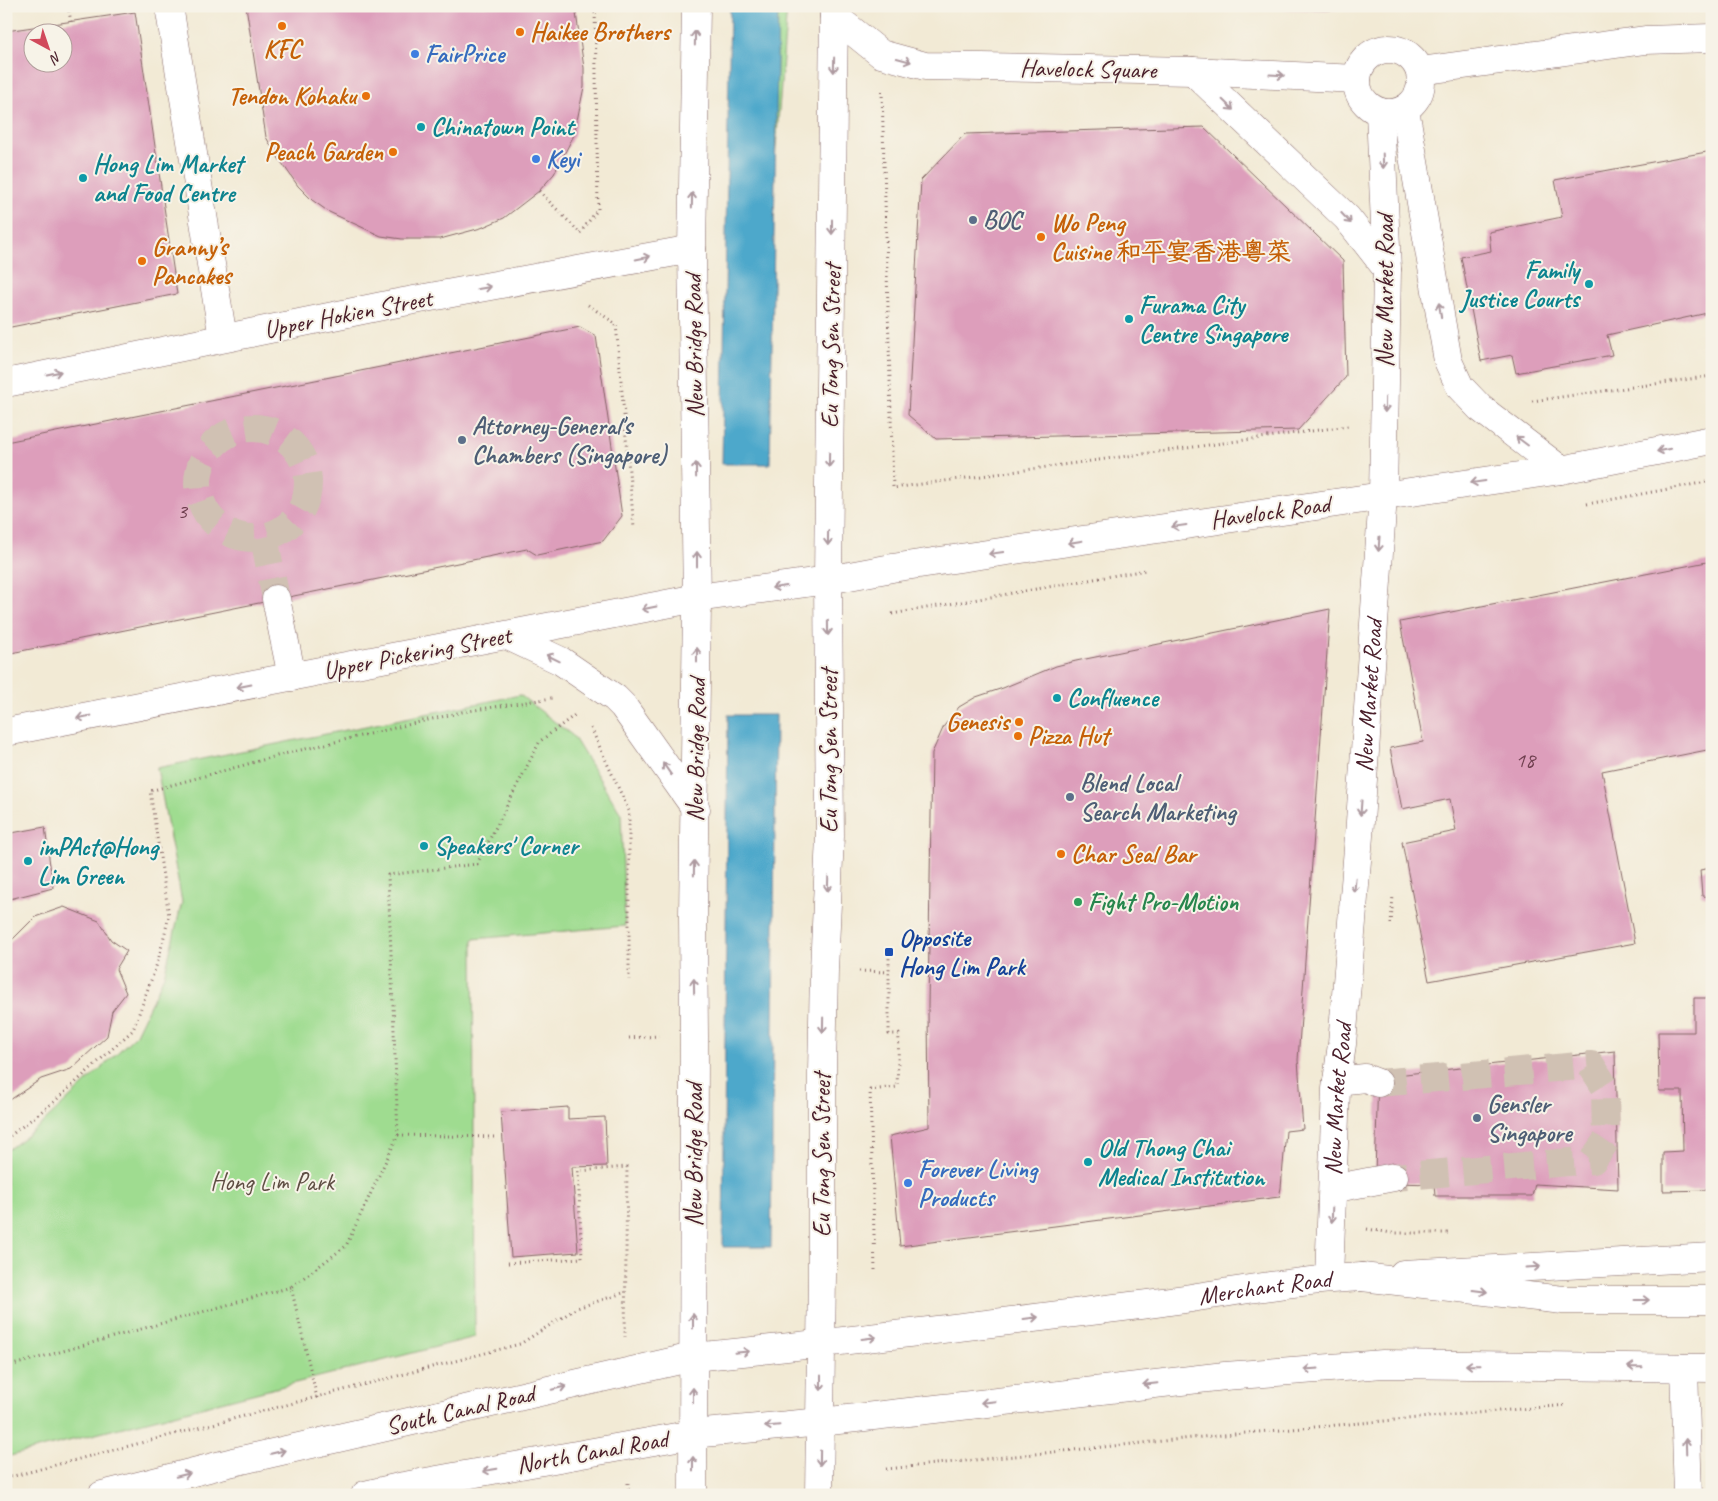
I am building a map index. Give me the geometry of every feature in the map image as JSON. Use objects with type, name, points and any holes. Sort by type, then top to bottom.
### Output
[{"type":"main road","points":[[169,6],[223,338]]},
{"type":"main road","name":"New Bridge Road","points":[[693,1495],[693,917],[696,809],[697,519],[692,249],[696,6]]},
{"type":"main road","name":"Havelock Square","points":[[834,11],[881,54],[925,66],[1193,72],[1357,79]]},
{"type":"main road","name":"Eu Tong Sen Street","points":[[819,1495],[822,1073],[830,836],[828,580],[834,11]]},
{"type":"main road","points":[[1645,40],[1712,18]]},
{"type":"main road","points":[[1420,71],[1645,40],[1712,38]]},
{"type":"main road","points":[[1385,49],[1396,49],[1414,61],[1420,71],[1421,81],[1419,92],[1413,102],[1393,111],[1371,108],[1363,100],[1358,90],[1357,79],[1359,68],[1375,52],[1385,49]]},
{"type":"main road","points":[[1193,72],[1347,218],[1387,269]]},
{"type":"main road","name":"New Market Road","points":[[1329,1278],[1337,1081],[1342,1044],[1357,856],[1383,496],[1387,269],[1393,111]]},
{"type":"main road","name":"New Market Road","points":[[1393,111],[1448,361],[1460,387],[1480,408],[1561,470]]},
{"type":"main road","name":"Upper Hokien Street","points":[[6,382],[387,305],[692,249]]},
{"type":"main road","name":"Havelock Road","points":[[828,580],[892,568],[1561,470],[1712,440]]},
{"type":"main road","name":"Upper Pickering Street","points":[[6,732],[697,598],[828,580]]},
{"type":"main road","points":[[276,599],[292,677]]},
{"type":"main road","points":[[508,636],[560,661],[616,698],[696,809]]},
{"type":"main road","points":[[1337,1081],[1365,1078],[1378,1082]]},
{"type":"main road","points":[[1333,1187],[1394,1177]]},
{"type":"main road","name":"Merchant Road","points":[[821,1344],[1168,1301],[1329,1278],[1712,1257]]},
{"type":"main road","points":[[1362,1277],[1563,1300],[1712,1300]]},
{"type":"main road","name":"South Canal Road","points":[[102,1495],[233,1462],[693,1356],[821,1344]]},
{"type":"main road","points":[[821,1422],[1224,1376],[1382,1364],[1712,1368]]},
{"type":"main road","points":[[1684,1368],[1688,1495]]},
{"type":"main road","name":"North Canal Road","points":[[365,1495],[405,1490],[693,1434],[821,1422]]},
{"type":"path","points":[[68,6],[71,22]]},
{"type":"path","points":[[881,54],[893,488],[1384,421]]},
{"type":"path","points":[[539,191],[580,233]]},
{"type":"path","points":[[1480,408],[1712,376]]},
{"type":"path","points":[[892,614],[1156,568]]},
{"type":"path","points":[[6,1139],[55,1101],[133,1030],[158,961],[169,916],[150,790],[284,754],[462,712],[560,697]]},
{"type":"path","points":[[6,1367],[291,1287],[346,1246],[398,1135],[388,875],[477,864],[540,741],[583,709],[616,698]]},
{"type":"path","points":[[583,709],[629,811],[629,980]]},
{"type":"path","points":[[875,1270],[870,1090],[897,1087],[899,1034],[889,1034],[888,952]]},
{"type":"path","points":[[398,1135],[494,1137]]},
{"type":"path","points":[[6,1478],[520,1344],[577,1308],[626,1292],[627,1167],[578,1171],[582,1258],[508,1263]]},
{"type":"path","points":[[291,1287],[317,1398]]},
{"type":"path","points":[[886,1469],[1212,1436],[1576,1404]]},
{"type":"green space","points":[[778,6],[787,6],[775,161]]},
{"type":"green space","name":"Hong Lim Park","points":[[520,695],[573,736],[621,814],[625,926],[473,939],[475,1337],[6,1457],[6,1151],[42,1124],[135,1036],[164,976],[182,902],[157,768]]},
{"type":"water","points":[[730,6],[778,6],[770,464],[722,464]]},
{"type":"water","points":[[728,715],[776,715],[771,1247],[723,1247]]},
{"type":"building","name":"Chinatown Point","points":[[246,6],[575,6],[584,68],[584,87],[574,135],[554,174],[539,191],[504,218],[481,228],[440,239],[402,239],[381,236],[329,212],[312,200],[298,186],[275,153],[266,137]]},
{"type":"building","points":[[1209,6],[1336,6],[1336,10],[1209,8]]},
{"type":"building","name":"Hong Lim Market and Food Centre","points":[[135,12],[177,294],[6,328],[6,31],[22,29],[22,72],[72,72],[72,22],[67,22]]},
{"type":"building","name":"Furama City Centre Singapore","points":[[1204,127],[1343,261],[1346,377],[1298,430],[936,439],[908,415],[921,180],[965,134]]},
{"type":"building","name":"Family Justice Courts","points":[[1712,151],[1712,312],[1607,335],[1612,355],[1516,373],[1512,355],[1481,361],[1461,257],[1491,251],[1489,232],[1562,217],[1555,180]]},
{"type":"building","points":[[580,327],[596,336],[622,516],[603,541],[537,555],[527,549],[6,654],[6,442]]},
{"type":"building","points":[[1712,561],[1712,749],[1602,771],[1635,943],[1429,981],[1402,842],[1456,831],[1450,799],[1402,809],[1390,748],[1423,742],[1400,622]]},
{"type":"building","points":[[1330,609],[1298,1060],[1303,1129],[1286,1131],[1279,1197],[900,1246],[890,1136],[929,1127],[928,1006],[932,753],[944,726],[959,707],[976,697],[1056,666]]},
{"type":"building","name":"imPAct@Hong Lim Green","points":[[45,827],[53,888],[6,900],[6,834]]},
{"type":"building","points":[[1712,868],[1712,897],[1702,896],[1700,870]]},
{"type":"building","points":[[64,907],[99,921],[111,940],[127,951],[116,969],[126,993],[112,1011],[107,1036],[71,1069],[41,1079],[10,1100],[6,1098],[6,946],[35,917]]},
{"type":"building","points":[[1694,998],[1712,998],[1712,1190],[1663,1191],[1663,1152],[1683,1151],[1682,1091],[1659,1091],[1658,1032],[1694,1032]]},
{"type":"building","points":[[1615,1051],[1618,1189],[1535,1184],[1532,1196],[1435,1196],[1434,1184],[1393,1183],[1375,1173],[1378,1077]]},
{"type":"building","points":[[568,1107],[568,1119],[605,1117],[607,1166],[572,1167],[578,1252],[511,1257],[501,1112]]},
{"type":"tunnel","points":[[253,428],[274,432],[292,444],[304,462],[308,483],[304,504],[292,522],[274,534],[253,538],[232,534],[214,522],[202,504],[198,483],[202,462],[214,444],[232,432],[253,428]]},
{"type":"tunnel","points":[[264,537],[276,599]]},
{"type":"tunnel","points":[[1378,1083],[1591,1065],[1605,1087],[1606,1141],[1593,1160],[1394,1177]]},
{"type":"place","name":"KFC","points":[[282,26]]},
{"type":"place","name":"Haikee Brothers","points":[[520,32]]},
{"type":"place","name":"FairPrice","points":[[415,54]]},
{"type":"place","name":"Tendon Kohaku","points":[[366,96]]},
{"type":"place","name":"Chinatown Point","points":[[421,127]]},
{"type":"place","name":"Peach Garden","points":[[393,152]]},
{"type":"place","name":"Keyi","points":[[536,159]]},
{"type":"place","name":"Hong Lim Market and Food Centre","points":[[83,178]]},
{"type":"place","name":"BOC","points":[[973,220]]},
{"type":"place","name":"Wo Peng Cuisine 和平宴香港粵菜","points":[[1041,237]]},
{"type":"place","name":"Granny’s Pancakes","points":[[142,261]]},
{"type":"place","name":"Family Justice Courts","points":[[1589,284]]},
{"type":"place","name":"Furama City Centre Singapore","points":[[1129,319]]},
{"type":"place","name":"Attorney-General's Chambers (Singapore)","points":[[462,440]]},
{"type":"place","name":"Confluence","points":[[1057,698]]},
{"type":"place","name":"Genesis","points":[[1019,722]]},
{"type":"place","name":"Pizza Hut","points":[[1018,736]]},
{"type":"place","name":"Blend Local Search Marketing","points":[[1070,797]]},
{"type":"place","name":"Speakers' Corner","points":[[424,846]]},
{"type":"place","name":"Char Seal Bar","points":[[1061,854]]},
{"type":"place","name":"imPAct@Hong Lim Green","points":[[28,861]]},
{"type":"place","name":"Fight Pro-Motion","points":[[1078,902]]},
{"type":"place","name":"Opposite Hong Lim Park","points":[[889,952]]},
{"type":"place","name":"Gensler Singapore","points":[[1477,1118]]},
{"type":"place","name":"Old Thong Chai Medical Institution","points":[[1088,1162]]},
{"type":"place","name":"Forever Living Products","points":[[908,1183]]}]
